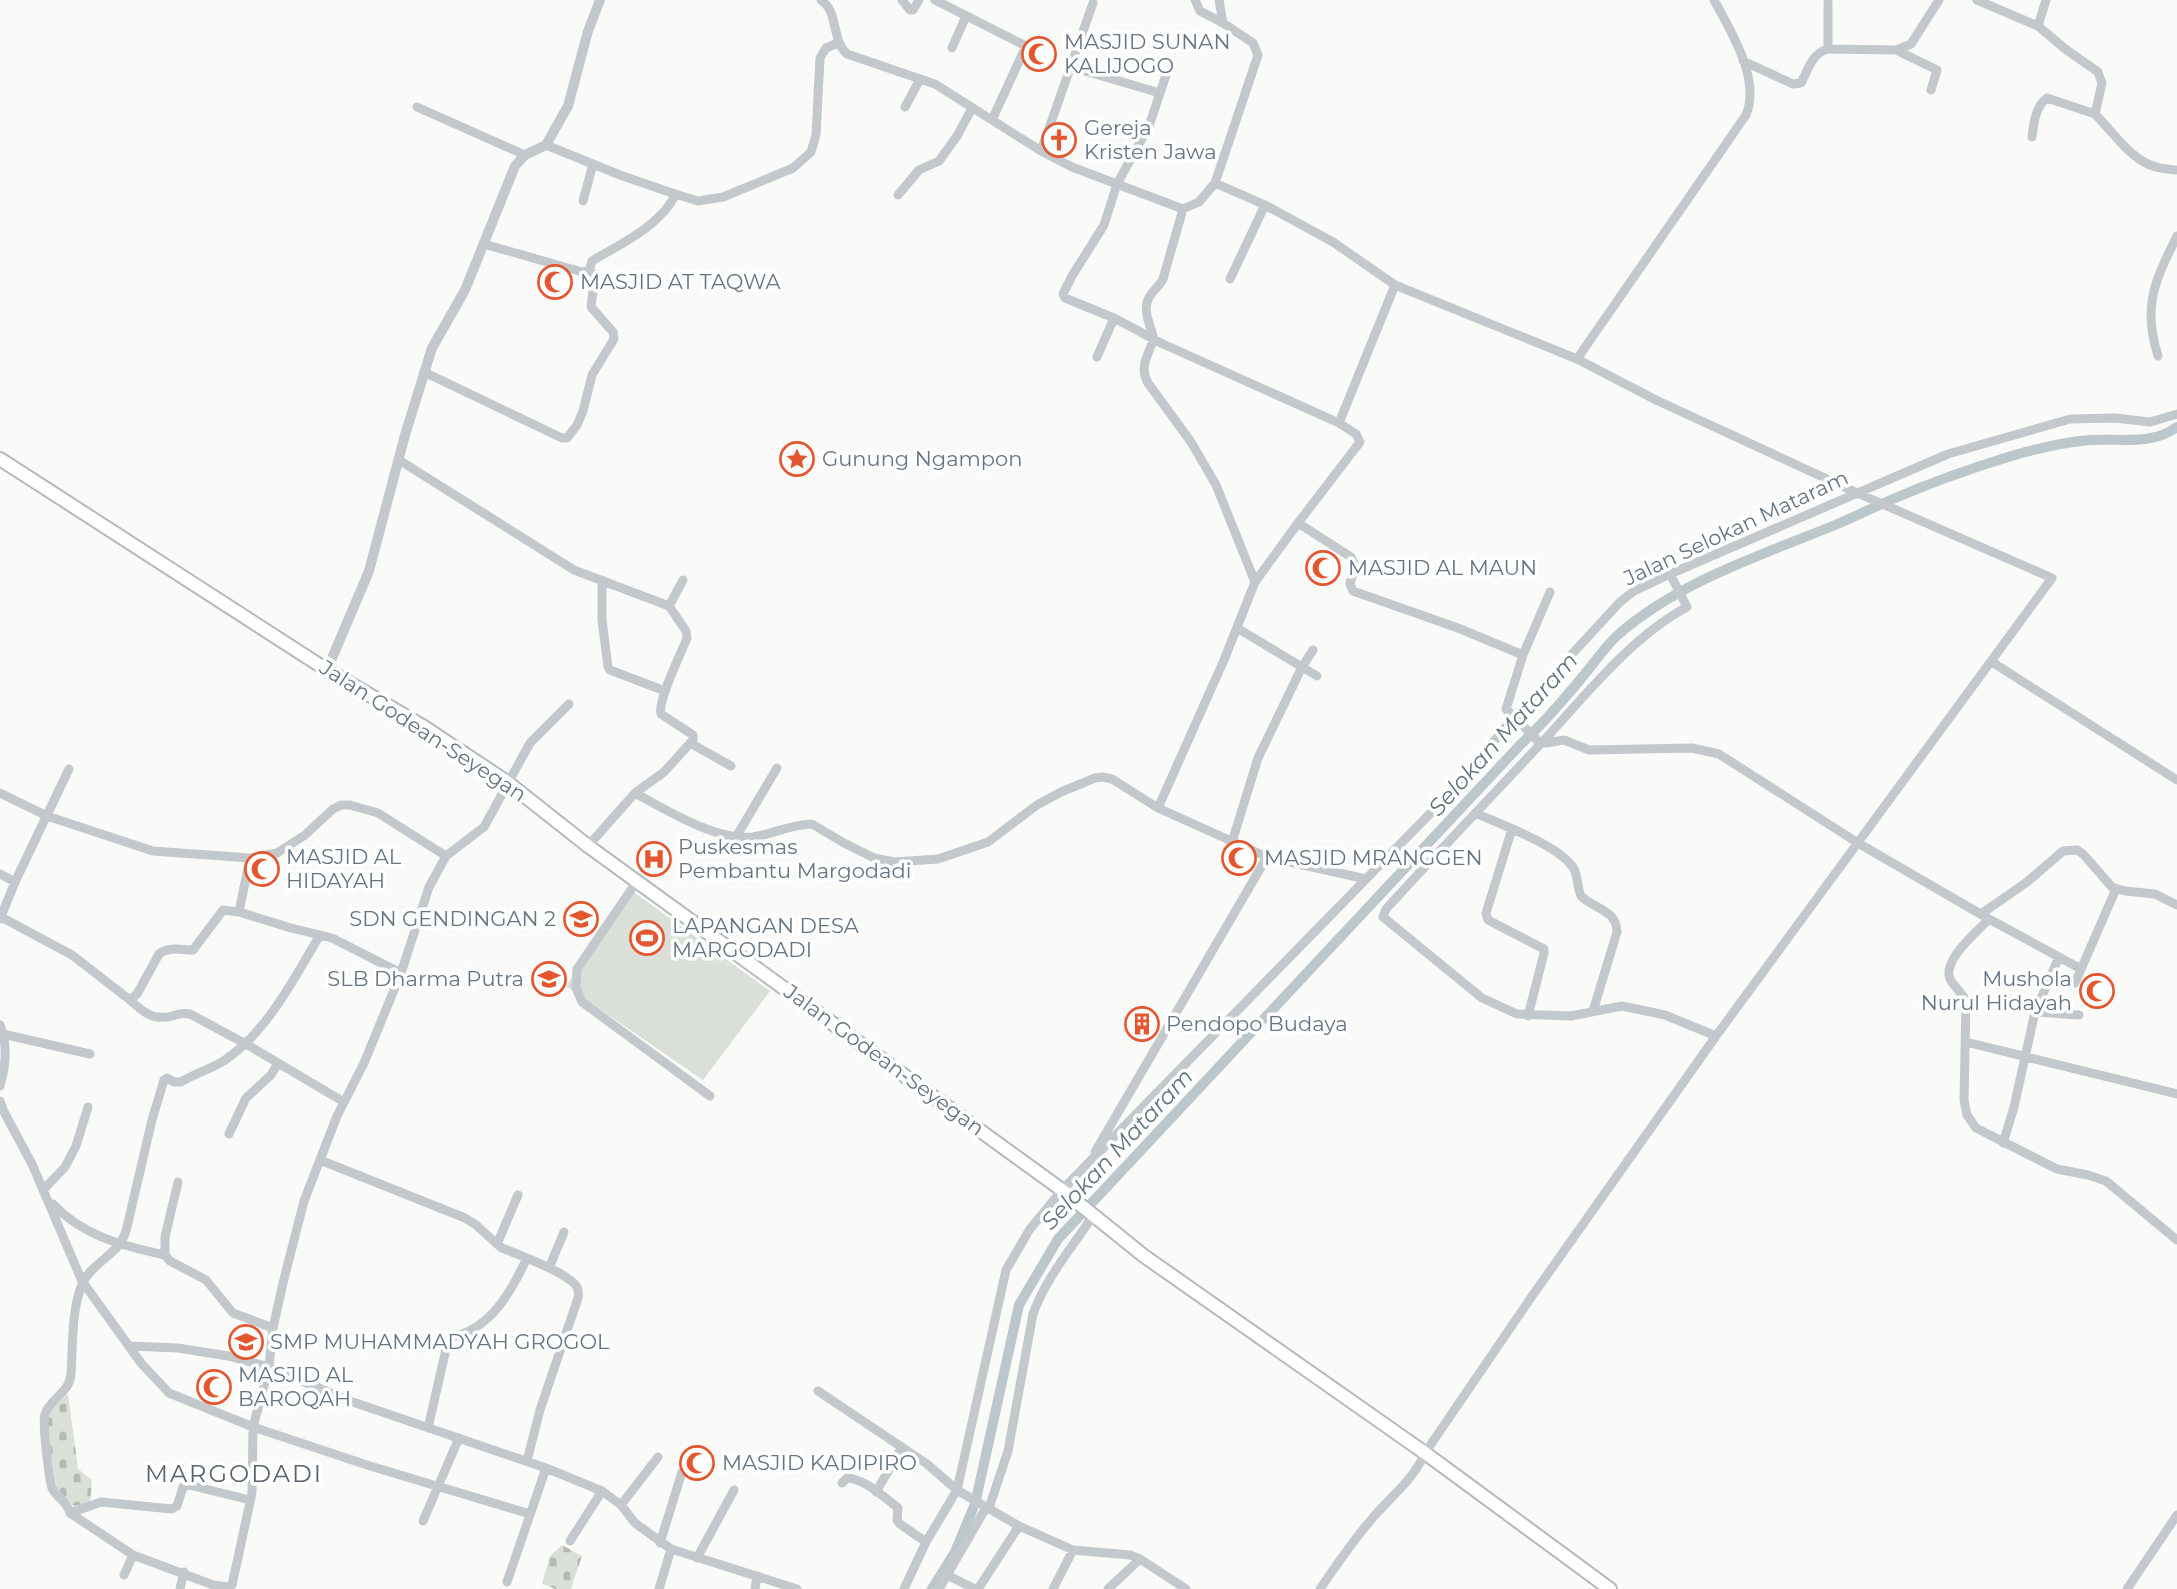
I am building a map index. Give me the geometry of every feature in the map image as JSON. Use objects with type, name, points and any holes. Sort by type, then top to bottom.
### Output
[{"type":"main road","name":"Jalan Godean-Seyegan","points":[[0,460],[507,782],[588,846],[1066,1193],[1144,1256],[1425,1452],[1610,1589]]},
{"type":"street","points":[[327,670],[369,571],[432,348],[457,306],[515,166],[525,155],[546,145],[568,106],[600,0]]},
{"type":"street","points":[[901,0],[910,10],[913,10],[919,0]]},
{"type":"street","points":[[935,0],[1026,46],[992,120]]},
{"type":"street","points":[[825,1],[838,43],[848,54],[935,84],[1041,151],[1072,167],[1183,209],[1199,202],[1215,183],[1258,55],[1253,43],[1200,10],[1195,0]]},
{"type":"street","points":[[1219,0],[1223,23]]},
{"type":"street","points":[[1577,359],[1751,105],[1751,95],[1736,41],[1714,0]]},
{"type":"street","points":[[1743,61],[1797,85],[1801,83],[1818,53],[1828,49],[1896,50],[1911,44],[1940,0]]},
{"type":"street","points":[[1977,0],[2038,26],[2098,72],[2102,83],[2095,114]]},
{"type":"street","points":[[2038,26],[2046,0]]},
{"type":"street","points":[[1828,2],[1828,49]]},
{"type":"street","points":[[1041,151],[1093,3]]},
{"type":"street","points":[[952,48],[966,16]]},
{"type":"street","points":[[546,145],[620,175],[698,201],[723,197],[793,168],[813,149],[820,58],[826,48],[838,43]]},
{"type":"street","points":[[1896,50],[1937,70],[1931,90]]},
{"type":"street","points":[[1071,67],[1160,93]]},
{"type":"street","points":[[1158,808],[1255,582],[1360,442],[1356,434],[1339,423],[1154,339],[1114,318],[1065,298],[1063,294],[1100,232],[1117,184],[1149,126],[1166,75]]},
{"type":"street","points":[[905,107],[920,79]]},
{"type":"street","points":[[2032,137],[2035,116],[2040,103],[2047,98],[2095,114],[2145,163],[2177,170]]},
{"type":"street","points":[[417,107],[525,155]]},
{"type":"street","points":[[898,195],[919,170],[939,161],[972,108]]},
{"type":"street","points":[[583,201],[593,164]]},
{"type":"street","points":[[1215,183],[1265,205],[1333,242],[1395,285],[1577,359],[1656,400],[1897,512],[2052,578],[1716,1036],[1530,1299],[1425,1452],[1412,1476],[1370,1521],[1320,1589]]},
{"type":"street","points":[[589,271],[593,261],[635,236],[668,208],[676,194]]},
{"type":"street","points":[[1230,279],[1265,205]]},
{"type":"street","points":[[1183,209],[1163,279],[1146,304],[1146,315],[1154,339],[1144,364],[1144,378],[1191,442],[1216,485],[1255,582]]},
{"type":"street","points":[[2158,356],[2154,343],[2151,303],[2159,274],[2177,236]]},
{"type":"street","points":[[424,372],[562,438],[567,438],[577,425],[592,375],[614,340],[613,332],[591,307],[596,277],[589,271],[582,272],[484,244]]},
{"type":"street","points":[[1339,423],[1395,285]]},
{"type":"street","points":[[1097,357],[1114,318]]},
{"type":"street","name":"Jalan Selokan Mataram","points":[[904,1589],[926,1542],[957,1490],[1006,1270],[1030,1229],[1066,1193],[1088,1163],[1458,785],[1513,718],[1620,603],[1634,591],[1670,574],[1948,454],[2070,419],[2115,418],[2150,422],[2177,414]]},
{"type":"street","points":[[399,460],[574,569],[669,606],[686,631],[687,638],[659,706],[661,714],[694,738],[664,772],[635,793],[588,846]]},
{"type":"street","points":[[1298,523],[1351,557],[1355,565],[1350,584],[1353,591],[1458,628],[1523,655]]},
{"type":"street","points":[[1670,574],[1687,607],[1648,633],[1602,677],[1386,909],[1383,917],[1482,998],[1517,1014],[1561,1017],[1615,1006],[1641,1009],[1679,1020],[1716,1036]]},
{"type":"street","points":[[602,580],[608,667],[665,691]]},
{"type":"street","points":[[669,606],[683,580]]},
{"type":"street","points":[[1550,592],[1523,655],[1506,706],[1513,718],[1540,742],[1564,740],[1585,750],[1595,751],[1692,748],[1719,754],[1858,843],[2081,969]]},
{"type":"street","points":[[1237,628],[1304,664],[1317,676]]},
{"type":"street","points":[[1232,842],[1258,758],[1313,650]]},
{"type":"street","points":[[1992,662],[2177,780]]},
{"type":"street","points":[[320,935],[295,978],[246,1044],[225,1060],[181,1082],[174,1083],[167,1078],[164,1080],[126,1231],[120,1244],[82,1281],[73,1332],[71,1377],[65,1390],[49,1406],[44,1416],[51,1484],[54,1492],[66,1503],[70,1513],[133,1555],[213,1585],[231,1587],[251,1497],[253,1427],[269,1367],[273,1328],[304,1202],[344,1102],[364,1063],[401,974],[429,887],[446,856],[484,827],[530,743],[569,704]]},
{"type":"street","points":[[690,743],[731,766]]},
{"type":"street","points":[[736,837],[777,768]]},
{"type":"street","points":[[69,769],[0,918],[72,955],[154,1018],[190,1014],[344,1102]]},
{"type":"street","points":[[635,793],[692,823],[736,837],[760,836],[813,824],[874,858],[894,862],[938,859],[988,842],[1037,805],[1061,792],[1103,777],[1112,779],[1158,808],[1267,857],[1366,879]]},
{"type":"street","points":[[0,793],[47,816],[153,852],[250,858],[277,853],[305,835],[341,805],[378,813],[446,856]]},
{"type":"street","points":[[1475,813],[1548,847],[1563,858],[1573,868],[1584,900],[1611,914],[1616,920],[1617,932],[1593,1011]]},
{"type":"street","points":[[1512,830],[1486,913],[1488,920],[1544,949],[1528,1016]]},
{"type":"street","points":[[2114,893],[2083,854],[2071,849],[2063,851],[1985,916],[1951,960],[1950,979],[1963,994],[1966,1002],[1967,1115],[1976,1128],[2057,1169],[2106,1181],[2177,1239]]},
{"type":"street","points":[[1088,1163],[1267,857]]},
{"type":"street","points":[[239,912],[250,858]]},
{"type":"street","points":[[0,874],[15,882]]},
{"type":"street","points":[[637,881],[578,970],[576,988],[582,1002],[710,1096]]},
{"type":"street","points":[[2114,893],[2155,894],[2177,905]]},
{"type":"street","points":[[2075,983],[2114,893]]},
{"type":"street","points":[[130,1000],[137,994],[163,951],[173,948],[192,950],[223,910],[239,912],[332,939],[401,974]]},
{"type":"street","points":[[2003,1143],[2014,1107],[2035,1012],[2059,957]]},
{"type":"street","points":[[2035,1012],[2079,1015]]},
{"type":"street","points":[[0,1086],[5,1059],[2,1029],[90,1054]]},
{"type":"street","points":[[1966,1042],[2177,1094]]},
{"type":"street","points":[[229,1134],[246,1098],[271,1075],[278,1063]]},
{"type":"street","points":[[0,1101],[46,1194],[82,1281],[129,1346],[169,1393],[253,1427],[370,1466],[530,1514]]},
{"type":"street","points":[[46,1194],[76,1146],[88,1107]]},
{"type":"street","points":[[320,1160],[465,1218],[496,1244],[549,1268],[576,1285],[578,1298],[540,1410],[527,1461]]},
{"type":"street","points":[[164,1255],[165,1237],[177,1182]]},
{"type":"street","points":[[46,1194],[66,1218],[99,1237],[164,1255],[206,1280],[233,1313],[273,1328]]},
{"type":"street","points":[[496,1244],[518,1195]]},
{"type":"street","points":[[939,1589],[986,1506],[1008,1451],[1037,1303],[1092,1213]]},
{"type":"street","points":[[549,1268],[564,1232]]},
{"type":"street","points":[[428,1428],[451,1337],[465,1335],[487,1318],[507,1297],[527,1258]]},
{"type":"street","points":[[129,1346],[178,1348],[228,1356],[269,1367],[347,1400],[527,1461],[602,1491],[621,1505],[635,1523],[660,1544],[697,1559],[797,1589]]},
{"type":"street","points":[[818,1391],[927,1464],[957,1490],[1019,1525],[1073,1550],[1116,1553],[1140,1559],[1186,1589]]},
{"type":"street","points":[[423,1521],[458,1438]]},
{"type":"street","points":[[876,1492],[902,1447]]},
{"type":"street","points":[[621,1505],[658,1457]]},
{"type":"street","points":[[507,1583],[546,1468]]},
{"type":"street","points":[[660,1544],[682,1472]]},
{"type":"street","points":[[842,1483],[851,1478],[876,1492],[898,1508],[897,1520],[900,1524],[926,1542]]},
{"type":"street","points":[[70,1513],[101,1503],[172,1509],[177,1506],[183,1487],[189,1485],[251,1497]]},
{"type":"street","points":[[697,1559],[734,1490]]},
{"type":"street","points":[[570,1541],[602,1491]]},
{"type":"street","points":[[2127,1589],[2177,1515]]},
{"type":"street","points":[[947,1575],[976,1589],[1019,1525]]},
{"type":"street","points":[[659,1589],[671,1549]]},
{"type":"street","points":[[1053,1589],[1073,1550]]},
{"type":"street","points":[[124,1575],[133,1555]]},
{"type":"street","points":[[1108,1589],[1140,1559]]},
{"type":"street","points":[[180,1589],[184,1573]]},
{"type":"street","points":[[755,1589],[757,1576]]},
{"type":"green space","name":"LAPANGAN DESA MARGODADI","points":[[631,890],[770,991],[703,1080],[566,986]]},
{"type":"green space","points":[[68,1394],[78,1469],[92,1480],[90,1503],[73,1506],[56,1487],[48,1433],[48,1418],[55,1405]]},
{"type":"green space","points":[[562,1545],[582,1556],[571,1589],[556,1589],[542,1584],[550,1556]]},
{"type":"waterway","name":"Selokan Mataram","points":[[932,1589],[955,1552],[975,1504],[1019,1305],[1058,1239],[1548,717],[1615,638],[1668,599],[1722,571],[1964,471],[2049,447],[2090,440],[2146,439],[2157,437],[2177,427]]},
{"type":"place","name":"MASJID SUNAN KALIJOGO","points":[[1039,54]]},
{"type":"place","name":"Gereja Kristen Jawa","points":[[1059,140]]},
{"type":"place","name":"MASJID AT TAQWA","points":[[555,282]]},
{"type":"place","name":"Gunung Ngampon","points":[[797,459]]},
{"type":"place","name":"MASJID AL MAUN","points":[[1323,568]]},
{"type":"place","name":"MASJID MRANGGEN","points":[[1239,858]]},
{"type":"place","name":"Puskesmas Pembantu Margodadi","points":[[654,859]]},
{"type":"place","name":"MASJID AL HIDAYAH","points":[[262,869]]},
{"type":"place","name":"SDN GENDINGAN 2","points":[[581,919]]},
{"type":"place","name":"LAPANGAN DESA MARGODADI","points":[[647,938]]},
{"type":"place","name":"SLB Dharma Putra","points":[[549,979]]},
{"type":"place","name":"Mushola Nurul Hidayah","points":[[2097,991]]},
{"type":"place","name":"Pendopo Budaya","points":[[1142,1024]]},
{"type":"place","name":"SMP MUHAMMADYAH GROGOL","points":[[246,1342]]},
{"type":"place","name":"MASJID AL BAROQAH","points":[[214,1387]]},
{"type":"place","name":"MASJID KADIPIRO","points":[[697,1463]]},
{"type":"district","name":"MARGODADI","points":[[234,1474]]}]
